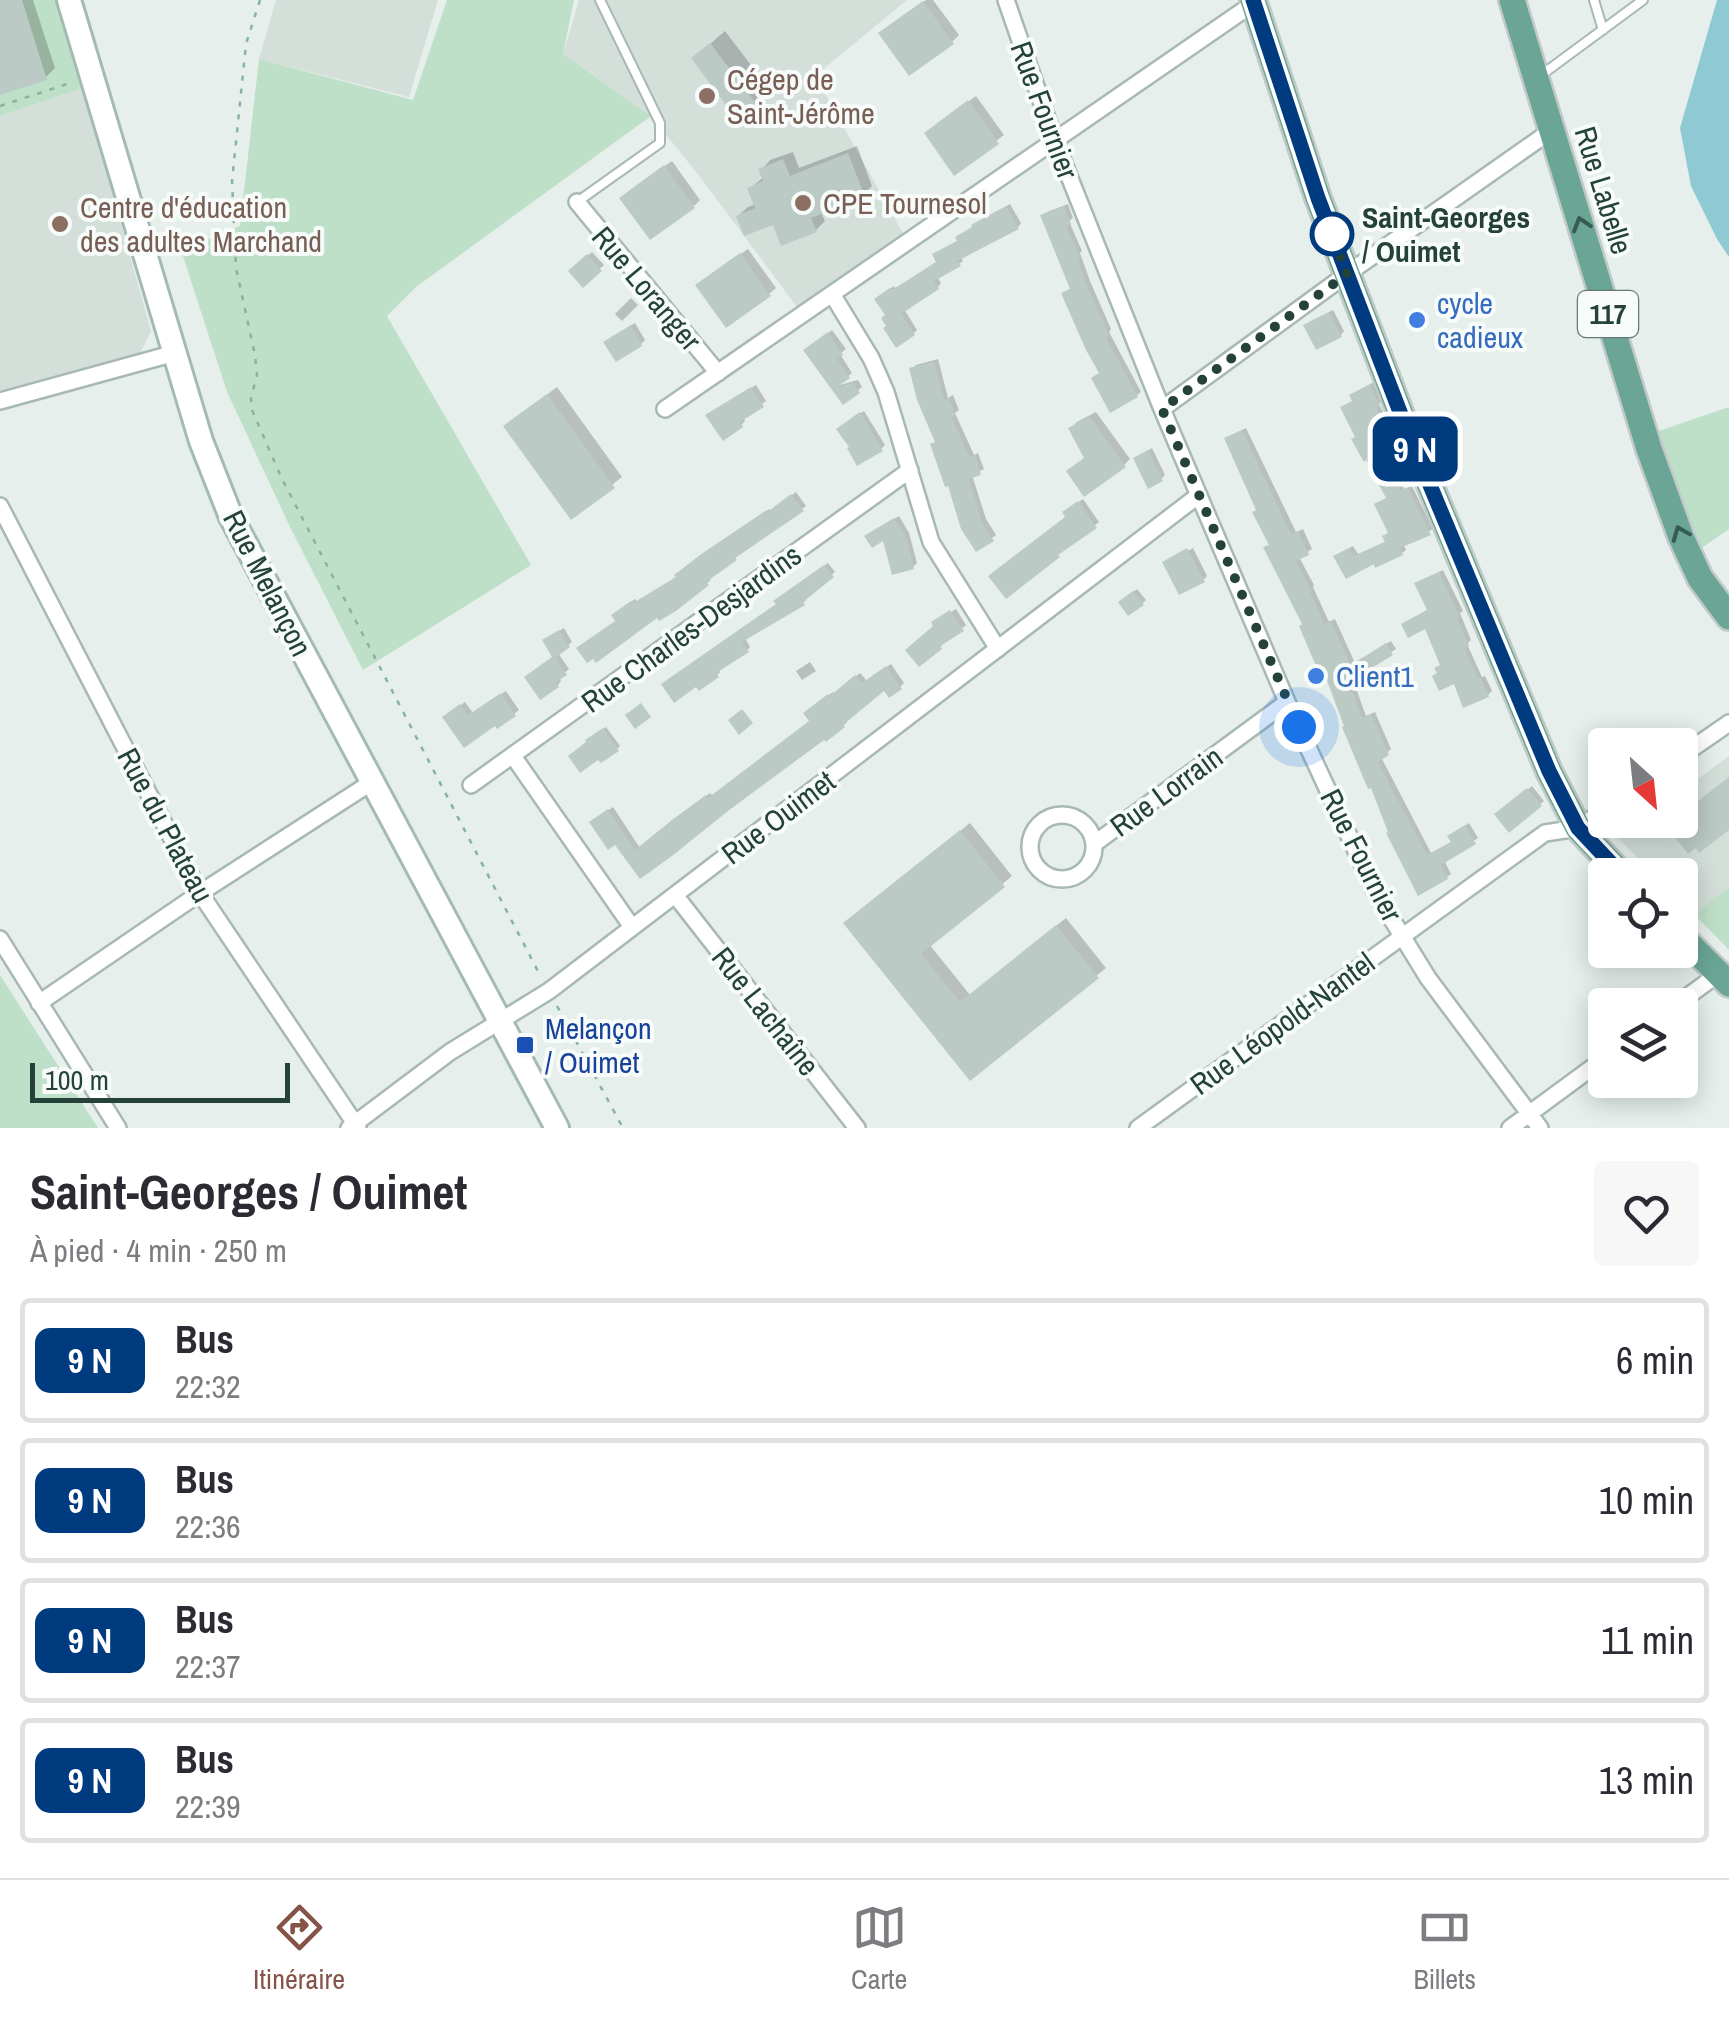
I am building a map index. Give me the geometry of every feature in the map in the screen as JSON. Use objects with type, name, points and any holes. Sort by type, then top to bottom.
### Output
[{"type":"main road","name":"Rue Labelle","points":[[1512,0],[1648,449],[1700,578],[1729,617]]},
{"type":"main road","points":[[1254,2],[1318,198],[1405,425],[1542,754],[1578,828],[1606,858]]},
{"type":"main road","points":[[1698,953],[1723,979]]},
{"type":"street","name":"Rue Melançon","points":[[69,0],[202,441],[232,518],[557,1128]]},
{"type":"street","name":"Rue Fournier","points":[[1006,0],[1054,141],[1162,409],[1287,702],[1376,892],[1428,978],[1540,1128]]},
{"type":"street","points":[[665,409],[1254,2]]},
{"type":"street","points":[[1162,409],[1552,130]]},
{"type":"street","name":"Rue Loranger","points":[[576,202],[718,373]]},
{"type":"street","points":[[832,294],[871,358],[886,392],[931,542],[998,649]]},
{"type":"street","points":[[0,402],[175,353]]},
{"type":"street","name":"Rue Charles-Desjardins","points":[[471,785],[910,470]]},
{"type":"street","name":"Rue Ouimet","points":[[354,1126],[450,1052],[549,992],[1199,496]]},
{"type":"street","name":"Rue du Plateau","points":[[0,506],[200,892],[354,1126]]},
{"type":"street","name":"Rue Lorrain","points":[[1094,844],[1085,825],[1066,815],[1045,820],[1037,827],[1029,846],[1035,866],[1052,878],[1062,880],[1082,873],[1089,865],[1094,844],[1287,702]]},
{"type":"street","points":[[1698,745],[1729,723]]},
{"type":"street","points":[[513,756],[632,927]]},
{"type":"street","points":[[39,1003],[200,892],[372,782]]},
{"type":"street","name":"Rue Léopold-Nantel","points":[[1138,1128],[1546,833],[1578,828],[1588,821]]},
{"type":"street","name":"Rue Lachaîne","points":[[676,895],[857,1128]]},
{"type":"street","points":[[0,940],[118,1128]]},
{"type":"street","points":[[1698,993],[1723,979]]},
{"type":"street","points":[[1510,1128],[1588,1071]]},
{"type":"lane","points":[[576,202],[660,143],[660,123],[600,0]]},
{"type":"lane","points":[[1594,0],[1603,30]]},
{"type":"lane","points":[[1536,79],[1643,0]]},
{"type":"path","points":[[260,0],[246,44],[232,180],[236,268],[257,376],[250,398],[252,410],[282,479],[622,1128]]},
{"type":"path","points":[[0,106],[92,75]]},
{"type":"shaded area","points":[[276,0],[438,0],[409,97],[259,59]]},
{"type":"shaded area","points":[[579,0],[907,0],[815,76],[903,233],[797,307],[651,116],[563,54]]},
{"type":"shaded area","name":"Centre d'éducation des adultes Marchand","points":[[83,88],[151,331],[140,353],[0,391],[0,116]]},
{"type":"shaded area","points":[[1729,756],[1729,887],[1698,911],[1698,858],[1638,858],[1618,838],[1698,838],[1698,779]]},
{"type":"green space","points":[[0,0],[58,0],[83,88],[0,116]]},
{"type":"green space","points":[[447,0],[574,0],[563,54],[651,116],[416,287],[387,316],[531,565],[363,670],[227,392],[181,250],[240,226],[259,59],[413,100]]},
{"type":"green space","points":[[1729,407],[1729,529],[1693,554],[1650,434]]},
{"type":"green space","points":[[1729,887],[1729,950],[1698,918],[1698,911]]},
{"type":"green space","points":[[0,975],[98,1128],[0,1128]]},
{"type":"water","points":[[1717,0],[1729,0],[1729,257],[1691,186],[1680,128]]},
{"type":"building","points":[[0,0],[22,0],[47,80],[0,95]]},
{"type":"building","points":[[923,1],[954,44],[909,76],[878,33]]},
{"type":"building","points":[[710,43],[758,106],[738,121],[691,58]]},
{"type":"building","points":[[968,100],[999,144],[954,176],[924,133]]},
{"type":"building","points":[[848,153],[865,197],[811,218],[817,232],[781,246],[773,225],[744,236],[736,216],[755,208],[747,188],[763,181],[758,169],[783,159],[790,176]]},
{"type":"building","points":[[664,165],[695,208],[650,240],[619,198]]},
{"type":"building","points":[[1006,206],[1019,229],[957,261],[961,266],[934,281],[939,289],[901,314],[915,335],[896,348],[883,328],[886,326],[881,318],[885,315],[874,299],[936,262],[932,254],[957,241],[955,237],[971,225]]},
{"type":"building","points":[[1064,206],[1071,224],[1066,226],[1109,335],[1106,337],[1138,397],[1110,413],[1091,378],[1099,373],[1061,293],[1070,289],[1040,215]]},
{"type":"building","points":[[740,253],[771,296],[726,328],[695,285]]},
{"type":"building","points":[[587,254],[602,271],[583,288],[568,271]]},
{"type":"building","points":[[1329,312],[1342,337],[1316,350],[1303,325]]},
{"type":"building","points":[[631,325],[642,346],[616,362],[603,342]]},
{"type":"building","points":[[828,332],[843,355],[837,359],[850,378],[837,387],[853,383],[860,393],[843,405],[803,350]]},
{"type":"building","points":[[934,362],[944,400],[949,398],[956,416],[952,418],[970,457],[975,455],[981,475],[969,479],[982,523],[994,541],[976,552],[961,529],[948,486],[945,487],[930,444],[935,442],[917,400],[909,368]]},
{"type":"building","points":[[1370,384],[1380,406],[1376,408],[1394,441],[1379,450],[1400,491],[1408,488],[1431,535],[1400,548],[1403,555],[1346,579],[1333,556],[1349,548],[1354,556],[1385,542],[1382,536],[1388,533],[1374,504],[1386,498],[1351,439],[1355,437],[1340,407],[1352,401],[1349,395]]},
{"type":"building","points":[[751,387],[764,407],[740,422],[743,427],[723,441],[705,415]]},
{"type":"building","points":[[547,394],[615,488],[571,520],[503,426]]},
{"type":"building","points":[[860,412],[883,451],[857,466],[836,429]]},
{"type":"building","points":[[1090,417],[1126,467],[1084,497],[1066,471],[1084,458],[1068,428]]},
{"type":"building","points":[[1242,430],[1291,534],[1298,531],[1309,555],[1296,561],[1325,624],[1330,620],[1351,665],[1386,643],[1393,655],[1349,682],[1362,718],[1371,714],[1389,755],[1378,762],[1427,855],[1451,842],[1447,836],[1465,825],[1476,844],[1441,865],[1448,879],[1418,896],[1386,833],[1326,678],[1322,680],[1299,626],[1302,624],[1263,547],[1269,545],[1224,438]]},
{"type":"building","points":[[1148,450],[1163,481],[1148,489],[1133,458]]},
{"type":"building","points":[[791,494],[804,511],[735,558],[676,611],[659,621],[657,618],[596,663],[593,659],[587,663],[576,648],[615,621],[611,615],[676,577],[700,555]]},
{"type":"building","points":[[1078,501],[1097,528],[1006,599],[988,576],[1065,517],[1062,512]]},
{"type":"building","points":[[894,518],[906,537],[914,569],[892,575],[883,541],[872,548],[864,536]]},
{"type":"building","points":[[1187,548],[1205,582],[1179,595],[1162,562]]},
{"type":"building","points":[[824,565],[834,577],[803,602],[805,605],[742,642],[749,652],[716,673],[719,677],[699,691],[696,687],[674,703],[661,684],[776,604],[773,601]]},
{"type":"building","points":[[1439,572],[1460,617],[1457,618],[1469,646],[1464,648],[1489,697],[1463,708],[1454,684],[1439,691],[1432,676],[1437,673],[1434,668],[1440,665],[1425,629],[1408,638],[1401,624],[1427,610],[1414,583]]},
{"type":"building","points":[[1133,591],[1144,605],[1128,616],[1118,602]]},
{"type":"building","points":[[950,610],[964,631],[940,646],[942,649],[919,667],[905,650],[933,626],[931,622]]},
{"type":"building","points":[[559,630],[570,647],[555,658],[567,675],[556,682],[559,687],[540,700],[524,677],[552,657],[542,640]]},
{"type":"building","points":[[886,666],[902,689],[889,698],[884,691],[826,742],[640,879],[615,845],[608,850],[589,822],[608,809],[635,850],[809,721],[803,713],[828,694],[855,675],[862,683]]},
{"type":"building","points":[[501,693],[516,716],[464,748],[442,717],[460,704],[468,715]]},
{"type":"building","points":[[641,703],[651,717],[635,729],[625,715]]},
{"type":"building","points":[[742,709],[753,723],[739,735],[728,720]]},
{"type":"building","points":[[603,728],[619,751],[580,773],[568,756]]},
{"type":"building","points":[[1729,777],[1729,830],[1699,853],[1696,848],[1688,854],[1676,838],[1698,838],[1698,801]]},
{"type":"building","points":[[1527,788],[1542,806],[1509,833],[1494,814]]},
{"type":"building","points":[[960,830],[1005,887],[921,954],[960,1002],[1056,925],[1099,978],[970,1081],[843,923]]},
{"type":"bus line","points":[[1253,0],[1318,198],[1405,425],[1549,771],[1578,828],[1606,858]]},
{"type":"place","name":"Cégep de Saint-Jérôme","points":[[707,96]]},
{"type":"place","name":"CPE Tournesol","points":[[803,203]]},
{"type":"place","name":"Centre d'éducation des adultes Marchand","points":[[60,224]]},
{"type":"place","name":"Saint-Georges / Ouimet","points":[[1332,234]]},
{"type":"place","name":"cycle cadieux","points":[[1417,320]]},
{"type":"place","name":"Client1","points":[[1316,676]]},
{"type":"place","name":"Melançon / Ouimet","points":[[525,1045]]},
{"type":"route","points":[[1299,727],[1162,409],[1347,274],[1328,223],[1332,234]]}]
